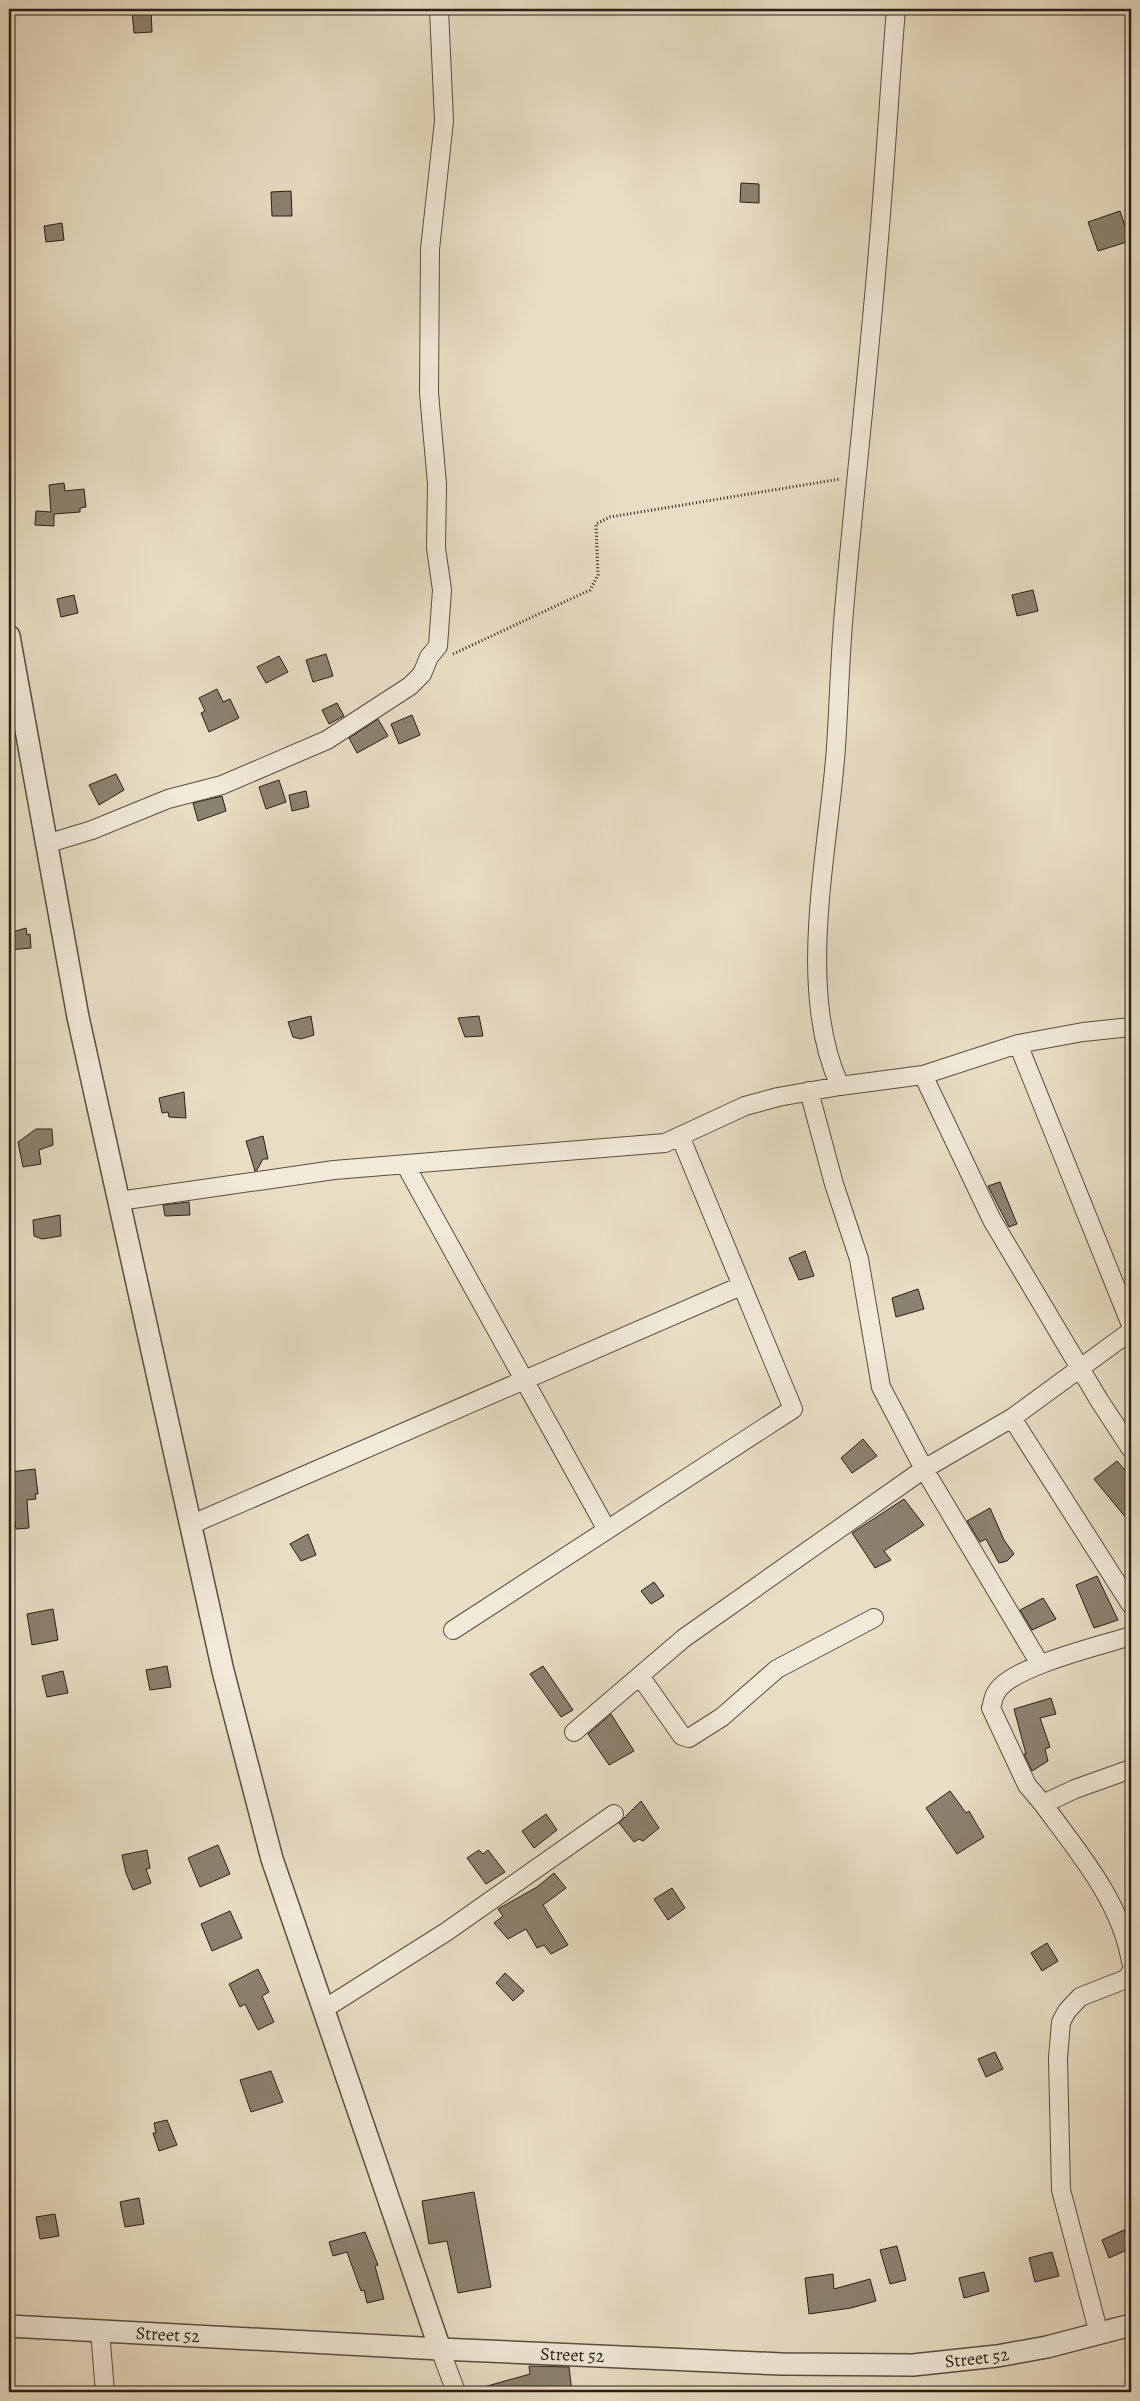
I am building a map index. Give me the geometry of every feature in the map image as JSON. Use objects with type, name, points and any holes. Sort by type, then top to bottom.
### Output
[{"type":"street","points":[[46,844],[92,830],[168,799],[222,784],[291,757],[327,740],[410,686],[438,646],[442,590],[436,548],[437,484],[429,392],[430,249],[444,122],[439,9]]},
{"type":"street","points":[[840,1086],[830,1066],[820,1020],[817,985],[821,895],[836,750],[844,613],[880,226],[896,9]]},
{"type":"street","points":[[9,636],[78,1016],[223,1671],[272,1859],[456,2392]]},
{"type":"street","points":[[119,1201],[334,1170],[406,1166],[664,1143],[745,1106],[810,1091],[923,1075],[1018,1044],[1083,1032],[1131,1027]]},
{"type":"street","points":[[1018,1044],[1131,1325]]},
{"type":"street","points":[[923,1075],[992,1220],[1131,1449]]},
{"type":"street","points":[[810,1091],[834,1184],[859,1259],[881,1387],[924,1470],[1040,1664]]},
{"type":"street","points":[[453,1630],[793,1409],[680,1136]]},
{"type":"street","points":[[406,1166],[607,1530]]},
{"type":"street","points":[[190,1525],[742,1286]]},
{"type":"street","points":[[574,1732],[684,1638],[924,1470],[1012,1418],[1131,1331]]},
{"type":"street","points":[[1012,1418],[1131,1605]]},
{"type":"street","points":[[640,1676],[682,1736],[689,1738],[722,1717],[777,1669],[874,1618]]},
{"type":"street","points":[[1131,1636],[1040,1664],[1004,1684],[996,1692],[991,1708],[1027,1785],[1043,1804],[1100,1884],[1118,1918],[1131,1962]]},
{"type":"street","points":[[1043,1804],[1075,1789],[1131,1769]]},
{"type":"street","points":[[324,2009],[446,1932],[614,1814]]},
{"type":"street","points":[[1099,2334],[1061,2190],[1058,2067],[1061,2022],[1067,2011],[1080,1997],[1126,1979],[1131,1972]]},
{"type":"street","name":"Street 52","points":[[9,2326],[440,2349],[782,2364],[913,2365],[997,2356],[1099,2334],[1131,2325]]},
{"type":"street","points":[[100,2331],[105,2392]]},
{"type":"path","points":[[425,667],[590,590],[598,575],[596,524],[610,517],[858,476]]},
{"type":"building","points":[[151,9],[152,32],[134,33],[132,11]]},
{"type":"building","points":[[741,183],[759,184],[759,203],[740,202]]},
{"type":"building","points":[[291,191],[292,216],[272,216],[271,192]]},
{"type":"building","points":[[1120,211],[1130,241],[1098,251],[1088,222]]},
{"type":"building","points":[[62,223],[64,240],[46,242],[44,226]]},
{"type":"building","points":[[64,483],[65,491],[84,489],[86,507],[80,508],[80,512],[54,514],[54,526],[35,525],[36,511],[51,512],[49,485]]},
{"type":"building","points":[[1033,590],[1038,611],[1017,616],[1012,595]]},
{"type":"building","points":[[74,595],[78,613],[61,617],[57,599]]},
{"type":"building","points":[[326,654],[333,676],[313,682],[306,660]]},
{"type":"building","points":[[279,656],[288,672],[266,683],[257,667]]},
{"type":"building","points":[[217,689],[223,702],[230,699],[239,718],[209,732],[201,713],[205,711],[199,698]]},
{"type":"building","points":[[337,703],[344,716],[329,724],[322,710]]},
{"type":"building","points":[[412,715],[420,735],[399,744],[391,724]]},
{"type":"building","points":[[378,719],[388,736],[357,753],[349,738]]},
{"type":"building","points":[[116,774],[124,790],[99,805],[89,785]]},
{"type":"building","points":[[279,780],[286,802],[266,809],[259,787]]},
{"type":"building","points":[[306,791],[309,807],[292,811],[289,795]]},
{"type":"building","points":[[222,796],[226,811],[198,821],[193,803]]},
{"type":"building","points":[[26,928],[27,935],[30,934],[31,948],[9,950],[9,933]]},
{"type":"building","points":[[311,1016],[314,1035],[301,1039],[293,1037],[288,1022]]},
{"type":"building","points":[[479,1016],[483,1036],[465,1037],[458,1018]]},
{"type":"building","points":[[184,1092],[186,1118],[169,1117],[168,1112],[162,1113],[159,1098]]},
{"type":"building","points":[[36,1129],[52,1129],[53,1145],[39,1150],[41,1164],[23,1167],[18,1142]]},
{"type":"building","points":[[263,1136],[268,1159],[263,1159],[255,1171],[246,1141]]},
{"type":"building","points":[[1000,1182],[1017,1224],[1009,1227],[988,1186]]},
{"type":"building","points":[[189,1202],[190,1215],[165,1216],[163,1205]]},
{"type":"building","points":[[60,1215],[61,1236],[42,1239],[34,1236],[33,1220]]},
{"type":"building","points":[[805,1251],[814,1276],[799,1280],[789,1258]]},
{"type":"building","points":[[918,1289],[924,1309],[896,1317],[892,1298]]},
{"type":"building","points":[[863,1439],[877,1456],[852,1473],[841,1458]]},
{"type":"building","points":[[1117,1461],[1131,1477],[1131,1524],[1094,1479]]},
{"type":"building","points":[[35,1469],[38,1494],[35,1494],[36,1499],[27,1500],[29,1528],[16,1529],[11,1498],[13,1498],[10,1472]]},
{"type":"building","points":[[904,1499],[924,1525],[884,1551],[891,1560],[875,1568],[852,1533]]},
{"type":"building","points":[[990,1508],[1004,1540],[1014,1554],[1007,1561],[999,1563],[986,1539],[980,1542],[967,1521]]},
{"type":"building","points":[[308,1534],[316,1555],[301,1561],[290,1544]]},
{"type":"building","points":[[1097,1576],[1118,1620],[1094,1628],[1076,1585]]},
{"type":"building","points":[[654,1582],[664,1596],[651,1604],[641,1591]]},
{"type":"building","points":[[1043,1598],[1056,1619],[1032,1630],[1020,1610]]},
{"type":"building","points":[[53,1609],[58,1640],[32,1645],[27,1614]]},
{"type":"building","points":[[167,1666],[171,1687],[150,1690],[146,1670]]},
{"type":"building","points":[[543,1666],[573,1710],[561,1717],[530,1674]]},
{"type":"building","points":[[63,1671],[68,1693],[47,1697],[42,1676]]},
{"type":"building","points":[[1051,1698],[1056,1714],[1040,1718],[1050,1747],[1045,1749],[1048,1761],[1032,1771],[1024,1754],[1026,1754],[1014,1709]]},
{"type":"building","points":[[611,1714],[634,1751],[609,1765],[588,1734]]},
{"type":"building","points":[[950,1791],[966,1813],[969,1811],[984,1837],[957,1854],[926,1808]]},
{"type":"building","points":[[641,1801],[659,1828],[643,1841],[639,1839],[634,1842],[619,1823]]},
{"type":"building","points":[[546,1814],[557,1830],[534,1848],[522,1831]]},
{"type":"building","points":[[218,1845],[230,1874],[200,1887],[188,1858]]},
{"type":"building","points":[[147,1850],[150,1868],[146,1869],[151,1883],[133,1890],[126,1873],[122,1855]]},
{"type":"building","points":[[479,1850],[483,1854],[488,1850],[505,1872],[486,1884],[467,1858]]},
{"type":"building","points":[[554,1873],[566,1888],[543,1905],[568,1945],[551,1954],[544,1945],[537,1948],[526,1929],[508,1939],[494,1923],[503,1916],[498,1909],[537,1887]]},
{"type":"building","points":[[672,1888],[685,1908],[668,1920],[654,1899]]},
{"type":"building","points":[[230,1911],[242,1938],[212,1951],[201,1924]]},
{"type":"building","points":[[1047,1943],[1058,1961],[1042,1971],[1031,1953]]},
{"type":"building","points":[[258,1969],[269,1992],[262,1996],[274,2022],[258,2030],[245,2004],[240,2007],[229,1984]]},
{"type":"building","points":[[505,1973],[524,1991],[513,2001],[496,1983]]},
{"type":"building","points":[[995,2052],[1003,2069],[986,2077],[978,2059]]},
{"type":"building","points":[[271,2071],[283,2102],[251,2112],[240,2080]]},
{"type":"building","points":[[167,2120],[177,2145],[159,2151],[153,2133],[156,2133],[154,2123]]},
{"type":"building","points":[[474,2192],[491,2287],[458,2293],[447,2241],[429,2244],[422,2201]]},
{"type":"building","points":[[139,2198],[144,2224],[125,2227],[120,2202]]},
{"type":"building","points":[[55,2214],[59,2236],[40,2239],[36,2217]]},
{"type":"building","points":[[1124,2230],[1131,2248],[1109,2258],[1102,2240]]},
{"type":"building","points":[[365,2232],[378,2265],[375,2266],[384,2299],[367,2303],[364,2290],[361,2291],[347,2252],[333,2256],[329,2242]]},
{"type":"building","points":[[897,2246],[906,2280],[890,2284],[880,2250]]},
{"type":"building","points":[[1052,2252],[1059,2276],[1035,2282],[1029,2258]]},
{"type":"building","points":[[984,2272],[989,2291],[964,2298],[959,2278]]},
{"type":"building","points":[[833,2274],[834,2289],[870,2279],[876,2301],[851,2308],[809,2314],[805,2278]]},
{"type":"building","points":[[529,2366],[569,2367],[572,2392],[481,2392],[480,2388],[530,2374]]}]
